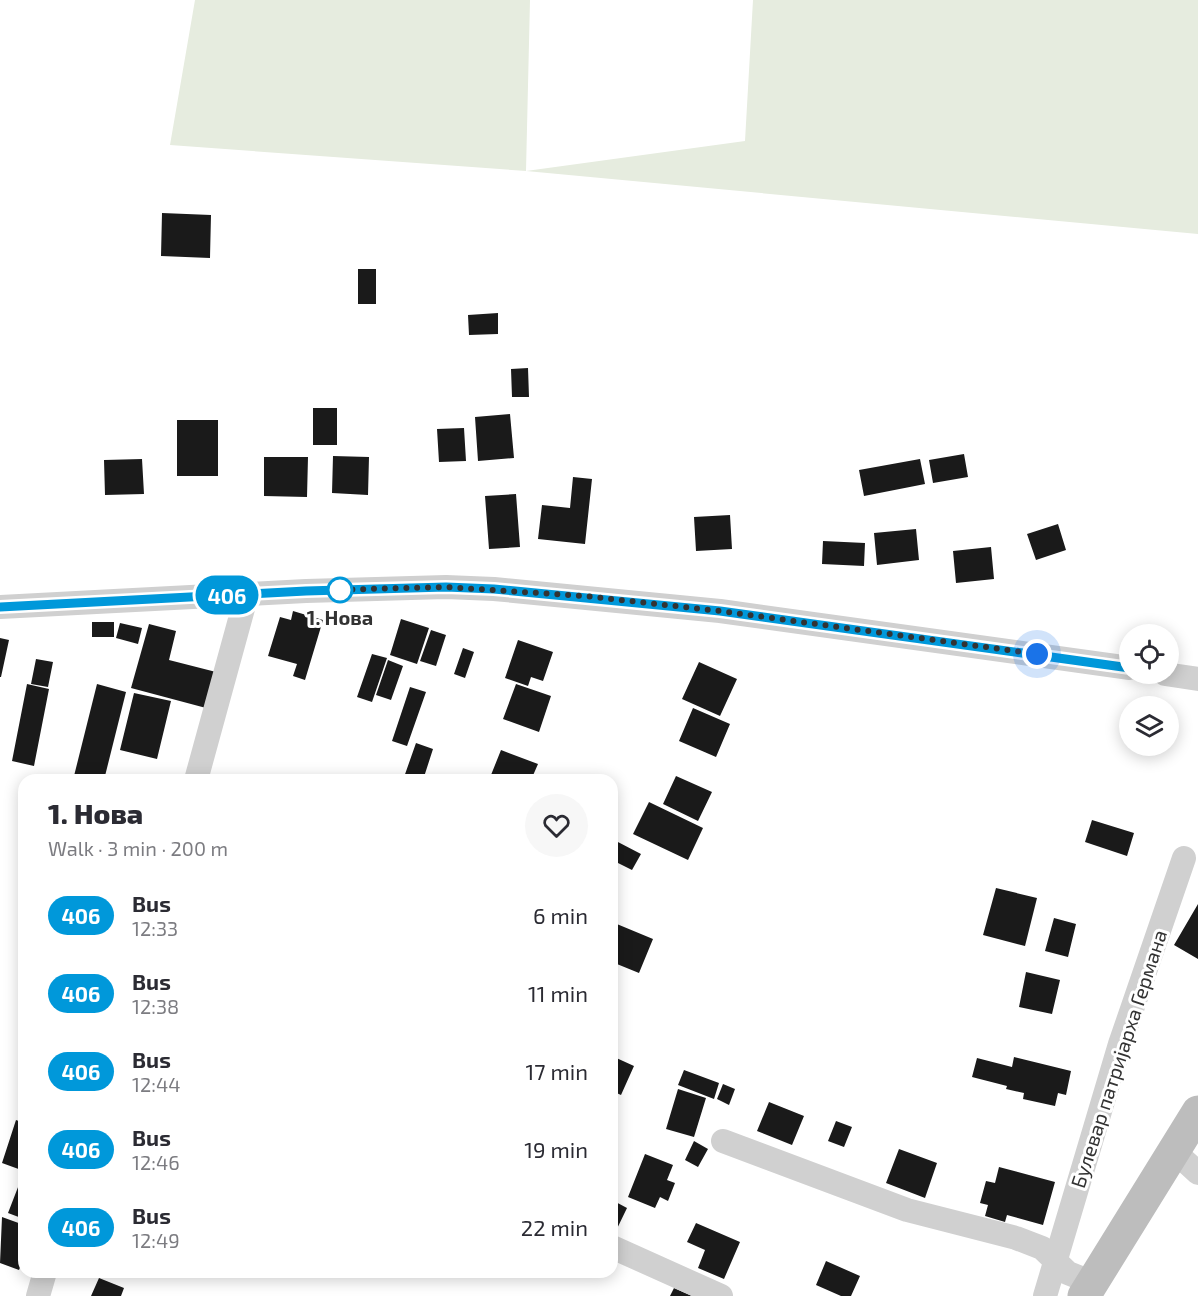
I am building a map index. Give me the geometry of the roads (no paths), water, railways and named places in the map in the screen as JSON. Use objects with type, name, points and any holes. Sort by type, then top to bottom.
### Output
[{"type":"main road","points":[[1089,1290],[1186,1162],[1198,1112]]},
{"type":"street","points":[[0,607],[248,594],[446,587],[584,596],[720,611],[1119,666]]},
{"type":"street","points":[[198,774],[248,594]]},
{"type":"street","points":[[1179,676],[1198,679]]},
{"type":"street","name":"Булевар патријарха Германа","points":[[1045,1296],[1120,1044],[1184,858]]},
{"type":"street","points":[[723,1141],[908,1210],[1016,1238],[1042,1248],[1089,1290]]},
{"type":"street","points":[[618,1250],[721,1296]]},
{"type":"street","points":[[38,1296],[43,1278]]},
{"type":"place","name":"1. Нова","points":[[340,590]]}]
